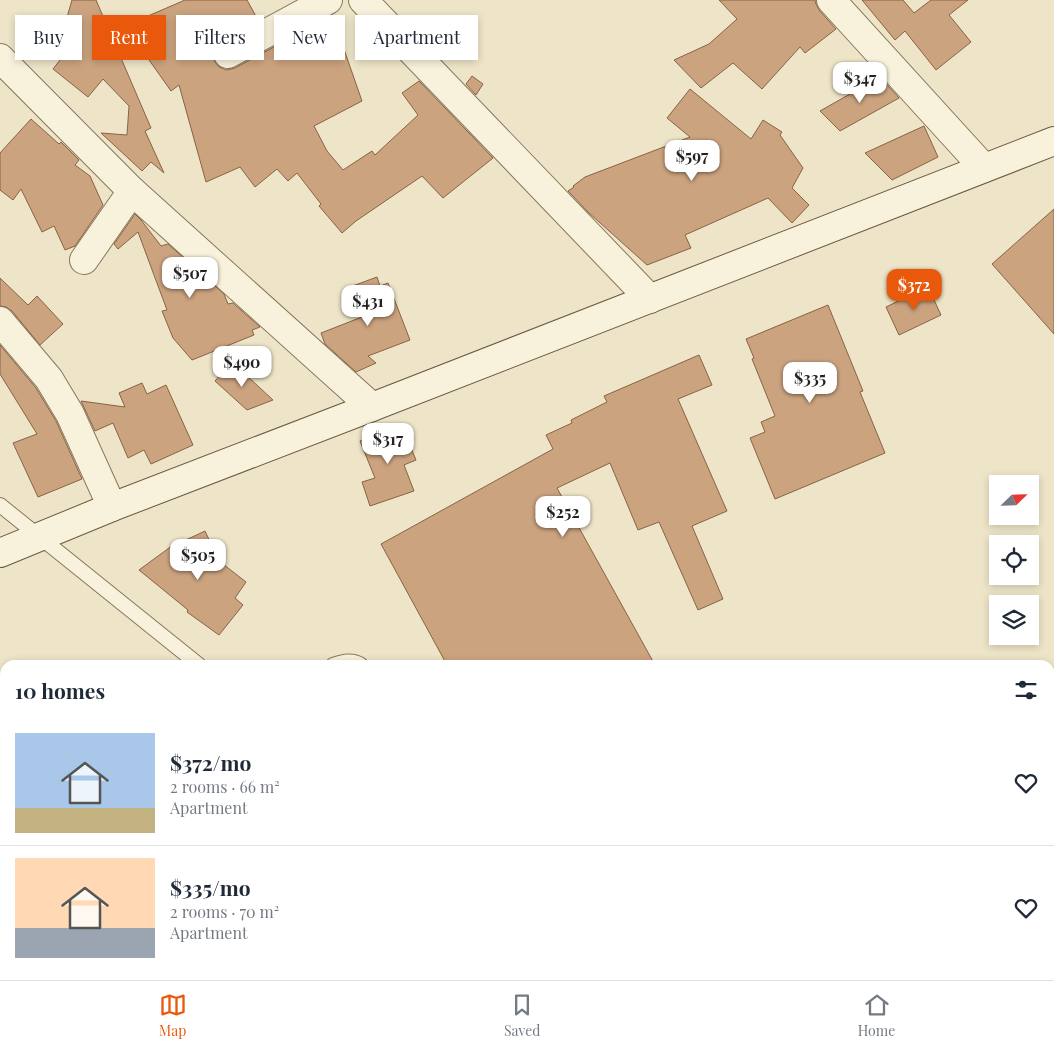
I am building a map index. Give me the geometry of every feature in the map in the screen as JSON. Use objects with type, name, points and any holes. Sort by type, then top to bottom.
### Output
[{"type":"street","points":[[264,35],[328,0]]},
{"type":"street","points":[[363,0],[650,299]]},
{"type":"street","points":[[831,0],[984,168]]},
{"type":"street","points":[[0,58],[132,191],[372,407]]},
{"type":"street","points":[[0,554],[112,507],[1054,141]]},
{"type":"street","points":[[84,260],[132,191]]},
{"type":"street","points":[[0,322],[49,379],[70,414],[112,507]]},
{"type":"lane","points":[[0,505],[193,660]]},
{"type":"building","points":[[72,0],[96,0],[102,15],[92,15],[92,60],[122,60],[151,128],[145,131],[164,173],[151,162],[142,171],[101,133],[127,135],[129,106],[103,79],[88,97],[53,69],[60,60],[82,60],[82,15],[68,15]]},
{"type":"building","points":[[185,0],[247,0],[255,15],[176,15],[176,60],[214,60],[219,67],[227,70],[250,60],[264,60],[264,52],[274,47],[274,60],[345,60],[345,52],[362,101],[314,126],[327,151],[343,170],[372,151],[375,155],[418,115],[402,93],[419,81],[493,158],[443,198],[422,176],[356,221],[342,233],[319,206],[321,204],[297,173],[288,181],[277,169],[255,187],[240,167],[206,182],[179,85],[171,91],[149,60],[166,60],[166,15],[150,15]]},
{"type":"building","points":[[719,0],[815,0],[819,10],[836,29],[805,53],[800,47],[762,89],[733,63],[701,88],[674,60],[709,44],[737,19]]},
{"type":"building","points":[[862,0],[903,0],[914,13],[931,0],[968,0],[949,15],[971,42],[936,70],[905,31],[895,40]]},
{"type":"building","points":[[472,76],[483,84],[476,95],[466,84]]},
{"type":"building","points":[[880,77],[899,98],[840,131],[820,111]]},
{"type":"building","points":[[690,89],[751,139],[763,120],[782,132],[780,135],[803,168],[792,188],[809,205],[792,223],[768,198],[685,235],[691,248],[647,265],[589,213],[568,191],[585,177],[690,137],[667,118]]},
{"type":"building","points":[[31,119],[59,144],[61,142],[79,160],[75,165],[90,176],[103,205],[75,246],[65,250],[54,226],[42,232],[21,189],[13,200],[0,190],[0,153]]},
{"type":"building","points":[[924,126],[938,157],[892,180],[865,153]]},
{"type":"building","points":[[1054,209],[1054,334],[992,264]]},
{"type":"building","points":[[135,214],[161,246],[168,244],[224,294],[228,304],[233,303],[260,327],[252,330],[254,335],[192,360],[173,338],[162,311],[167,310],[138,232],[118,249],[114,244]]},
{"type":"building","points":[[377,277],[380,286],[388,283],[410,340],[368,356],[376,363],[356,372],[325,344],[321,333],[362,317],[350,287]]},
{"type":"building","points":[[0,278],[28,305],[37,296],[63,324],[40,345],[12,311],[0,306]]},
{"type":"building","points":[[928,287],[941,315],[899,335],[886,307]]},
{"type":"building","points":[[828,305],[863,391],[860,392],[885,453],[775,499],[750,438],[765,432],[761,422],[775,416],[746,339]]},
{"type":"building","points":[[0,345],[36,388],[56,421],[82,479],[38,497],[13,443],[37,434],[0,374]]},
{"type":"building","points":[[699,355],[712,385],[678,399],[727,511],[692,526],[723,599],[698,610],[659,522],[638,530],[610,463],[557,488],[652,660],[444,660],[381,544],[553,449],[546,435],[572,423],[571,420],[607,402],[604,396]]},
{"type":"building","points":[[232,362],[273,400],[247,410],[215,381]]},
{"type":"building","points":[[142,383],[147,394],[166,385],[193,445],[151,464],[144,450],[128,458],[113,423],[95,431],[81,401],[125,407],[119,393]]},
{"type":"building","points":[[401,424],[416,460],[404,465],[414,491],[370,506],[362,482],[375,478],[360,441]]},
{"type":"building","points":[[205,531],[219,561],[246,582],[235,598],[243,605],[219,635],[187,612],[188,610],[139,570],[169,548]]}]
